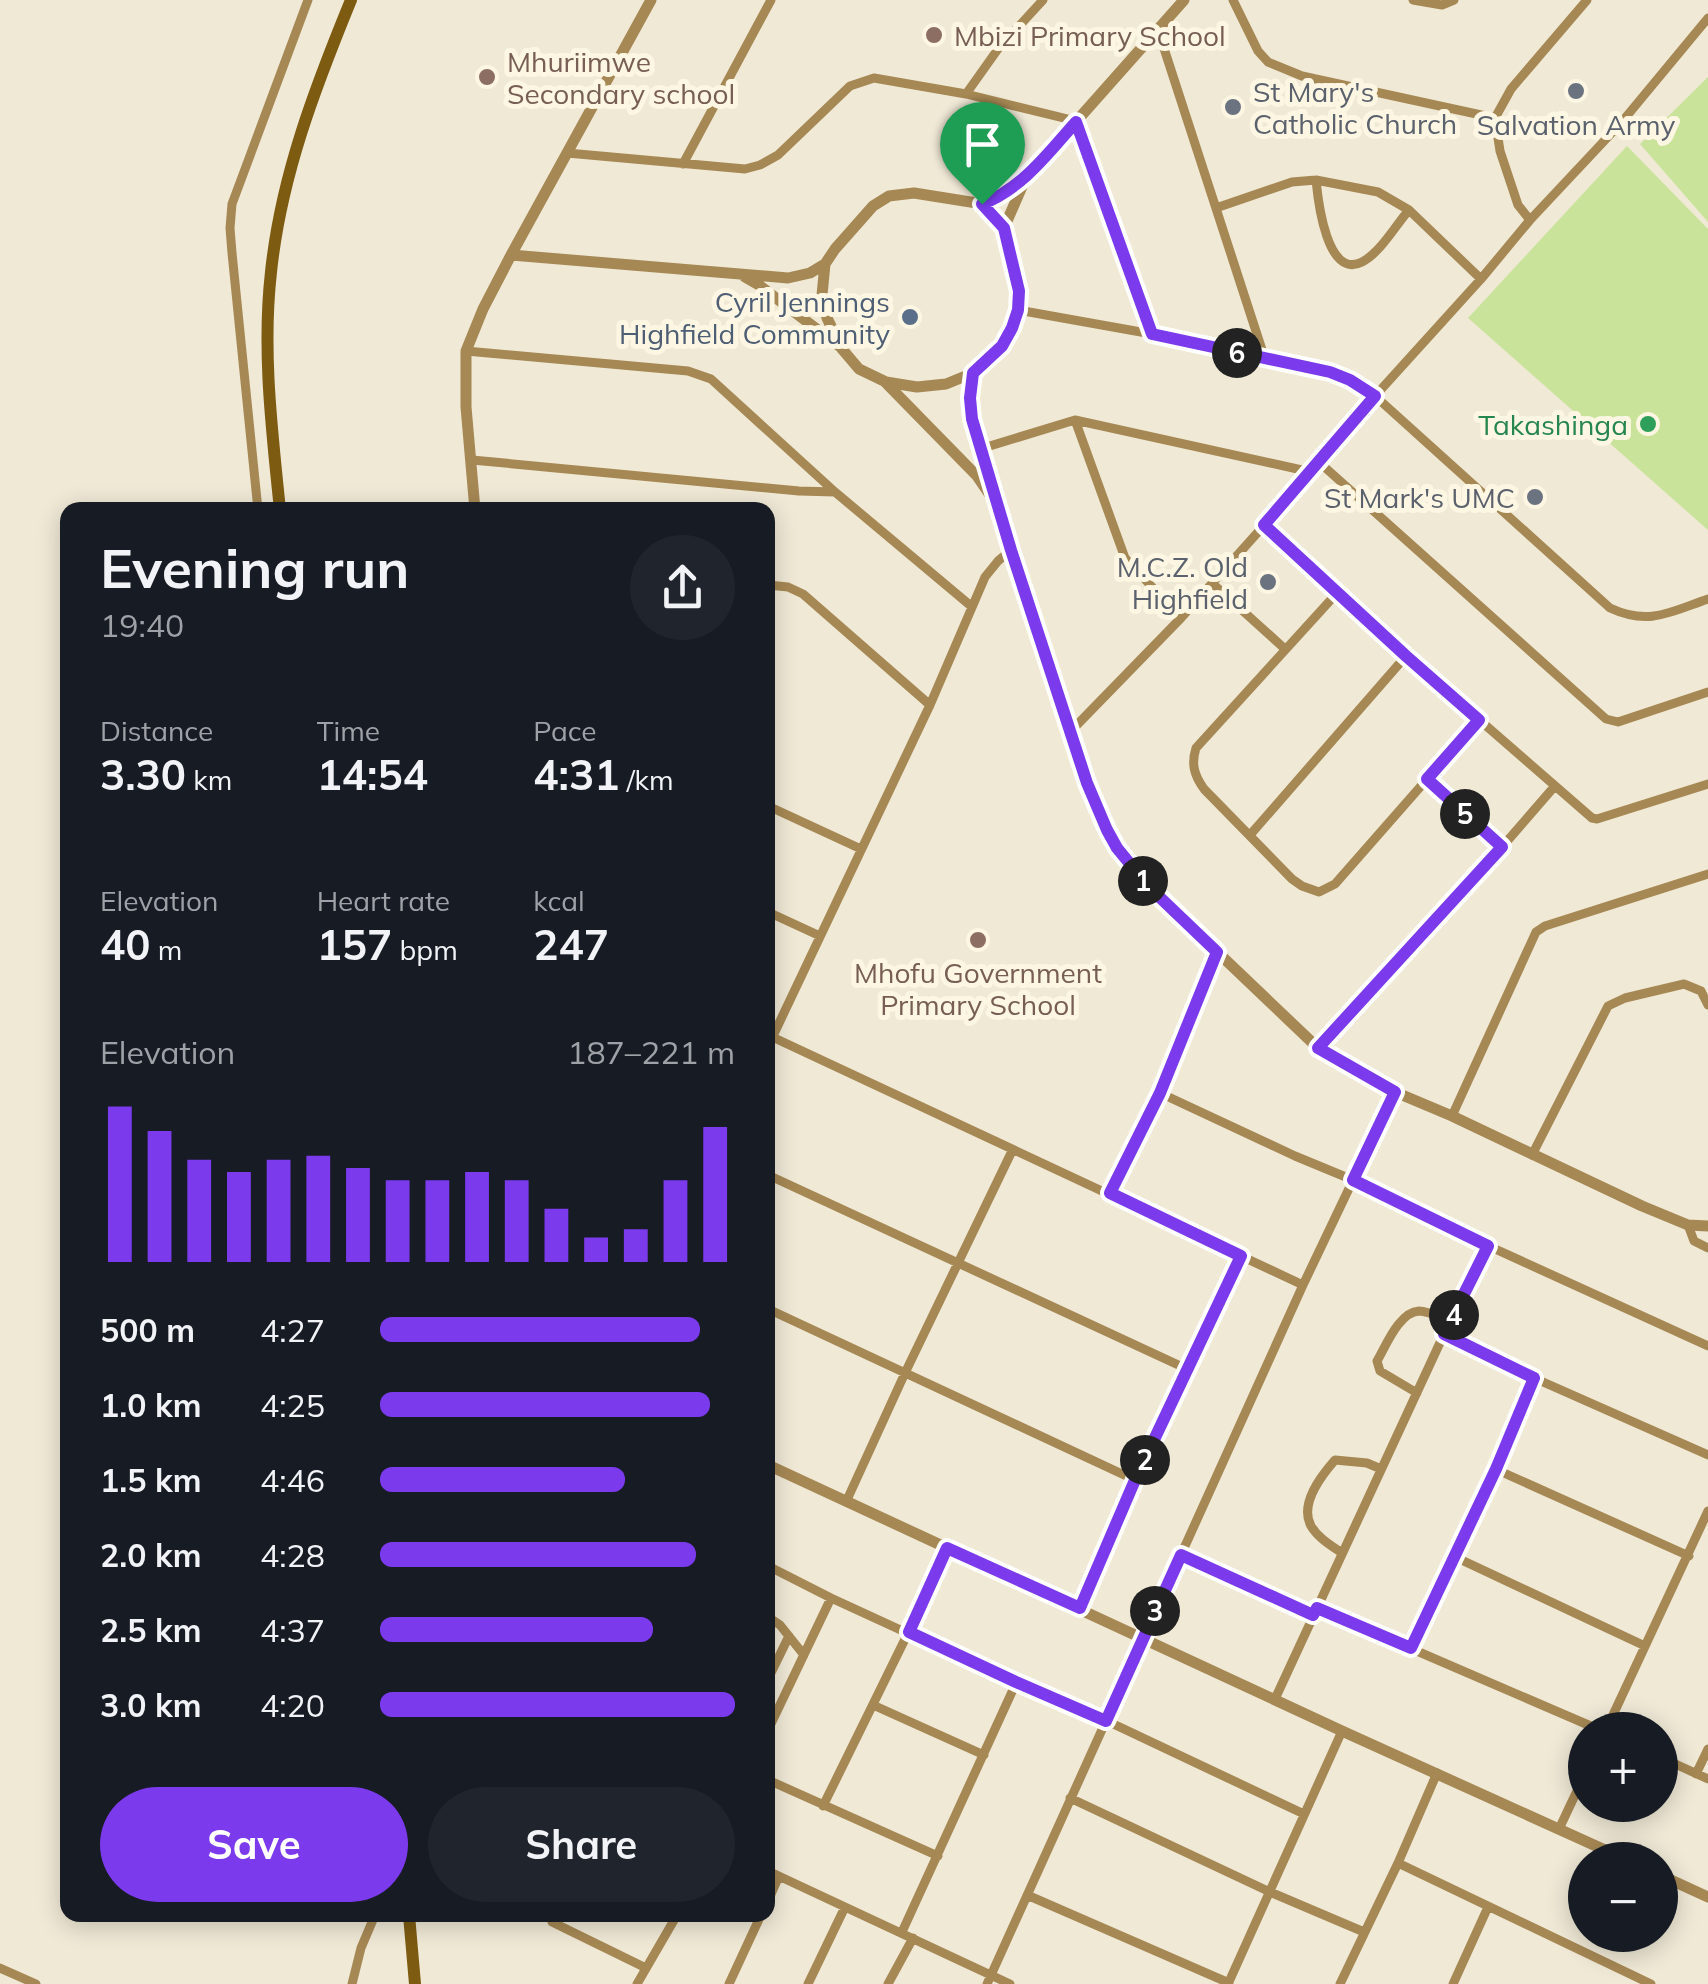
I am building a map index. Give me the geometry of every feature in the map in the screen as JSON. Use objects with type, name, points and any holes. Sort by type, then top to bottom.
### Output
[{"type":"main road","points":[[279,502],[268,379],[270,274],[279,216],[309,104],[352,0]]},
{"type":"main road","points":[[410,1922],[416,1984]]},
{"type":"street","points":[[257,502],[232,253],[232,204],[308,0]]},
{"type":"street","points":[[475,502],[466,406],[466,350],[511,254],[651,0]]},
{"type":"street","points":[[684,164],[771,0]]},
{"type":"street","points":[[966,94],[998,49],[1043,0]]},
{"type":"street","points":[[982,204],[1004,228],[1019,291],[1018,310],[1002,346],[973,373],[946,384],[917,387],[886,382],[859,369],[842,348],[827,318],[822,295],[825,264],[835,248],[873,206],[889,196],[914,192],[982,204],[999,198],[1026,178],[1184,0]]},
{"type":"street","points":[[1234,0],[1258,51],[1272,65],[1302,76],[1494,118]]},
{"type":"street","points":[[1413,0],[1442,5],[1454,0]]},
{"type":"street","points":[[1530,220],[1518,205],[1494,118],[1512,89],[1587,0]]},
{"type":"street","points":[[1071,732],[1181,618],[1320,463],[1530,220],[1621,123],[1708,18]]},
{"type":"street","points":[[1158,30],[1265,359]]},
{"type":"street","points":[[566,153],[745,168],[760,165],[778,155],[850,86],[874,78],[966,94],[1076,122]]},
{"type":"street","points":[[1076,122],[1152,334]]},
{"type":"street","points":[[1004,228],[1026,178]]},
{"type":"street","points":[[1216,208],[1292,182],[1316,180],[1378,192],[1408,210],[1481,279]]},
{"type":"street","points":[[1316,180],[1331,248],[1338,260],[1347,265],[1356,265],[1372,255],[1408,210]]},
{"type":"street","points":[[511,254],[788,278],[810,273],[825,264]]},
{"type":"street","points":[[741,275],[842,348]]},
{"type":"street","points":[[1018,310],[1152,334],[1330,372],[1350,380],[1375,396],[1610,608],[1647,618],[1708,599]]},
{"type":"street","points":[[466,350],[688,371],[711,379],[835,492],[971,606]]},
{"type":"street","points":[[973,373],[970,398],[980,449],[1087,783],[1117,848],[1149,887],[1318,1048],[1395,1092],[1532,1155],[1688,1225],[1708,1226]]},
{"type":"street","points":[[886,382],[976,476],[997,506]]},
{"type":"street","points":[[980,449],[1076,420],[1311,472]]},
{"type":"street","points":[[1076,420],[1125,558],[1181,618]]},
{"type":"street","points":[[472,460],[835,492]]},
{"type":"street","points":[[1320,463],[1606,718],[1618,722],[1708,692]]},
{"type":"street","points":[[1264,525],[1588,816],[1596,819],[1708,784]]},
{"type":"street","points":[[775,1026],[930,705],[985,577],[1011,550]]},
{"type":"street","points":[[1212,583],[1285,649]]},
{"type":"street","points":[[775,586],[803,594],[930,705]]},
{"type":"street","points":[[1337,593],[1196,748],[1192,761],[1204,789],[1292,878],[1319,892],[1335,884],[1479,720]]},
{"type":"street","points":[[1250,835],[1406,656]]},
{"type":"street","points":[[1427,779],[1502,847]]},
{"type":"street","points":[[1318,1048],[1554,787]]},
{"type":"street","points":[[775,809],[860,849]]},
{"type":"street","points":[[1452,1116],[1536,932],[1708,874]]},
{"type":"street","points":[[775,915],[820,936]]},
{"type":"street","points":[[1110,1193],[1160,1093],[1217,952]]},
{"type":"street","points":[[1532,1155],[1608,1006],[1684,984],[1701,990],[1708,1005]]},
{"type":"street","points":[[775,1038],[1303,1284]]},
{"type":"street","points":[[989,1980],[1303,1284],[1395,1092]]},
{"type":"street","points":[[1160,1093],[1708,1346]]},
{"type":"street","points":[[846,1502],[1012,1151]]},
{"type":"street","points":[[775,1178],[1187,1369]]},
{"type":"street","points":[[1688,1225],[1694,1241],[1708,1248]]},
{"type":"street","points":[[1275,1699],[1488,1246]]},
{"type":"street","points":[[1080,1608],[1135,1480],[1241,1256]]},
{"type":"street","points":[[1417,1393],[1380,1372],[1378,1361],[1402,1321],[1413,1312],[1423,1311],[1450,1322]]},
{"type":"street","points":[[775,1312],[1135,1480]]},
{"type":"street","points":[[1444,1334],[1708,1455]]},
{"type":"street","points":[[1411,1648],[1496,1469],[1534,1378]]},
{"type":"street","points":[[1342,1554],[1309,1524],[1313,1492],[1335,1460],[1367,1463],[1381,1469]]},
{"type":"street","points":[[775,1468],[1588,1842]]},
{"type":"street","points":[[1496,1469],[1688,1556]]},
{"type":"street","points":[[1612,1712],[1708,1511]]},
{"type":"street","points":[[823,1806],[947,1548]]},
{"type":"street","points":[[1181,1555],[1568,1715]]},
{"type":"street","points":[[1453,1556],[1645,1646]]},
{"type":"street","points":[[775,1570],[1304,1814]]},
{"type":"street","points":[[775,1715],[831,1598]]},
{"type":"street","points":[[775,1622],[804,1654]]},
{"type":"street","points":[[775,1665],[790,1636]]},
{"type":"street","points":[[902,1932],[1016,1682]]},
{"type":"street","points":[[873,1704],[984,1755]]},
{"type":"street","points":[[1027,1894],[1228,1984],[1342,1731]]},
{"type":"street","points":[[1696,1774],[1708,1749]]},
{"type":"street","points":[[1678,1766],[1708,1780]]},
{"type":"street","points":[[1340,1984],[1437,1774]]},
{"type":"street","points":[[775,1783],[938,1856]]},
{"type":"street","points":[[1070,1798],[1364,1932]]},
{"type":"street","points":[[1559,1829],[1568,1810]]},
{"type":"street","points":[[1398,1863],[1651,1984]]},
{"type":"street","points":[[775,1874],[902,1932],[989,1980],[1010,1984]]},
{"type":"street","points":[[775,1885],[779,1876]]},
{"type":"street","points":[[1678,1883],[1708,1897]]},
{"type":"street","points":[[808,1984],[845,1907]]},
{"type":"street","points":[[1468,1984],[1454,1981],[1488,1907]]},
{"type":"street","points":[[352,1984],[372,1922]]},
{"type":"street","points":[[552,1922],[646,1968]]},
{"type":"street","points":[[637,1984],[673,1922]]},
{"type":"street","points":[[730,1984],[758,1922]]},
{"type":"street","points":[[888,1984],[914,1938]]},
{"type":"street","points":[[0,1968],[36,1984]]},
{"type":"green space","points":[[1708,77],[1708,222],[1640,144]]},
{"type":"green space","name":"Takashinga","points":[[1627,146],[1708,229],[1708,530],[1468,318]]},
{"type":"place","name":"Mbizi Primary School","points":[[934,35]]},
{"type":"place","name":"Mhuriimwe Secondary school","points":[[487,77]]},
{"type":"place","name":"Salvation Army","points":[[1576,91]]},
{"type":"place","name":"St Mary's Catholic Church","points":[[1233,107]]},
{"type":"place","name":"Cyril Jennings Highfield Community","points":[[910,317]]},
{"type":"place","name":"Takashinga","points":[[1648,424]]},
{"type":"place","name":"St Mark's UMC","points":[[1535,497]]},
{"type":"place","name":"M.C.Z. Old Highfield","points":[[1268,582]]},
{"type":"place","name":"Mhofu Government Primary School","points":[[978,940]]},
{"type":"route","points":[[1076,122],[1152,334],[1330,372],[1375,396],[1264,525],[1479,720],[1427,779],[1502,847],[1318,1048],[1395,1092],[1353,1180],[1488,1246],[1444,1334],[1534,1378],[1496,1469],[1411,1648],[1317,1608],[1313,1615],[1181,1555],[1106,1721],[909,1632],[947,1548],[1080,1608],[1135,1480],[1241,1256],[1110,1193],[1160,1093],[1217,952],[1130,866],[1107,830],[1087,783],[997,506],[972,419],[970,398],[973,373],[1002,346],[1012,328],[1019,291],[1004,228],[982,204],[999,198],[1026,178],[1076,122]]}]
